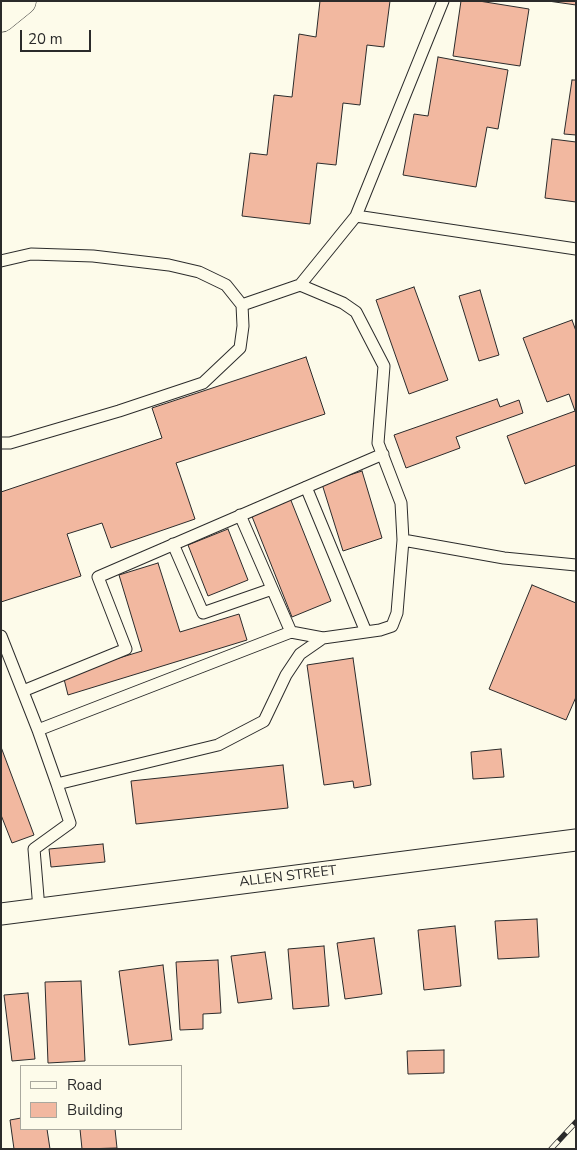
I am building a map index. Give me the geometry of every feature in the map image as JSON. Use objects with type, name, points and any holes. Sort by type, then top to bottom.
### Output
[{"type":"street","points":[[1,18],[22,1]]},
{"type":"street","name":"ALLEN STREET","points":[[1,914],[576,840]]},
{"type":"lane","points":[[242,305],[300,285],[356,216],[443,1]]},
{"type":"lane","points":[[356,216],[576,249]]},
{"type":"lane","points":[[1,261],[31,254],[93,256],[169,265],[199,272],[226,285],[242,305],[243,326],[240,348],[203,384],[10,443],[1,443]]},
{"type":"lane","points":[[38,730],[291,632],[323,638],[380,630],[392,626],[397,613],[403,540],[401,503],[378,443],[384,366],[356,312],[343,303],[300,285]]},
{"type":"lane","points":[[23,691],[126,649],[98,577],[383,454]]},
{"type":"lane","points":[[306,487],[366,632]]},
{"type":"lane","points":[[240,516],[291,632]]},
{"type":"lane","points":[[403,540],[504,558],[576,565]]},
{"type":"lane","points":[[173,544],[203,613],[272,589]]},
{"type":"lane","points":[[1,636],[38,730],[70,823],[34,849],[39,909]]},
{"type":"lane","points":[[57,784],[218,745],[264,721],[286,675],[300,654],[323,638]]},
{"type":"building","points":[[320,1],[390,1],[384,47],[367,45],[360,105],[343,103],[336,165],[317,163],[310,224],[242,216],[250,153],[267,155],[274,95],[292,97],[299,34],[316,37]]},
{"type":"building","points":[[461,1],[479,1],[529,9],[520,66],[453,56]]},
{"type":"building","points":[[548,1],[576,1],[576,5]]},
{"type":"building","points":[[438,57],[508,70],[498,129],[487,127],[476,187],[403,175],[414,114],[428,116]]},
{"type":"building","points":[[572,80],[576,80],[576,135],[564,134]]},
{"type":"building","points":[[552,139],[576,142],[576,202],[545,198]]},
{"type":"building","points":[[414,287],[448,380],[409,394],[376,300]]},
{"type":"building","points":[[480,290],[499,355],[479,361],[459,296]]},
{"type":"building","points":[[572,320],[576,331],[576,465],[525,484],[507,436],[575,411],[569,394],[547,402],[523,338]]},
{"type":"building","points":[[306,357],[325,414],[176,463],[195,519],[111,548],[102,523],[67,534],[81,576],[1,602],[1,492],[162,438],[152,408]]},
{"type":"building","points":[[497,399],[500,407],[519,400],[523,413],[456,437],[460,448],[406,468],[394,435]]},
{"type":"building","points":[[362,471],[382,538],[343,551],[322,484]]},
{"type":"building","points":[[290,498],[331,601],[292,617],[251,514]]},
{"type":"building","points":[[228,529],[248,580],[208,596],[188,545]]},
{"type":"building","points":[[158,563],[180,632],[239,614],[247,640],[68,695],[63,675],[142,651],[119,575]]},
{"type":"building","points":[[532,585],[576,603],[576,697],[566,720],[489,689]]},
{"type":"building","points":[[353,658],[371,785],[354,788],[353,781],[324,785],[307,665]]},
{"type":"building","points":[[1,747],[34,835],[12,843],[1,815]]},
{"type":"building","points":[[501,749],[504,777],[473,779],[471,752]]},
{"type":"building","points":[[283,765],[288,808],[136,824],[131,781]]},
{"type":"building","points":[[103,844],[105,862],[51,867],[49,849]]},
{"type":"building","points":[[537,919],[539,957],[498,959],[495,921]]},
{"type":"building","points":[[455,926],[461,986],[424,990],[418,930]]},
{"type":"building","points":[[374,938],[382,994],[345,999],[337,943]]},
{"type":"building","points":[[324,946],[329,1006],[293,1009],[288,949]]},
{"type":"building","points":[[265,952],[272,999],[238,1003],[231,956]]},
{"type":"building","points":[[218,960],[221,1013],[203,1014],[203,1029],[180,1030],[176,962]]},
{"type":"building","points":[[163,965],[172,1040],[129,1045],[119,971]]},
{"type":"building","points":[[81,981],[85,1061],[48,1063],[45,982]]},
{"type":"building","points":[[28,993],[35,1059],[12,1061],[4,995]]},
{"type":"building","points":[[444,1050],[444,1073],[408,1074],[407,1051]]},
{"type":"building","points":[[20,1118],[20,1130],[47,1130],[50,1149],[14,1149],[10,1120]]},
{"type":"building","points":[[80,1130],[115,1130],[117,1148],[82,1149]]},
{"type":"railway","points":[[551,1149],[576,1122]]}]
